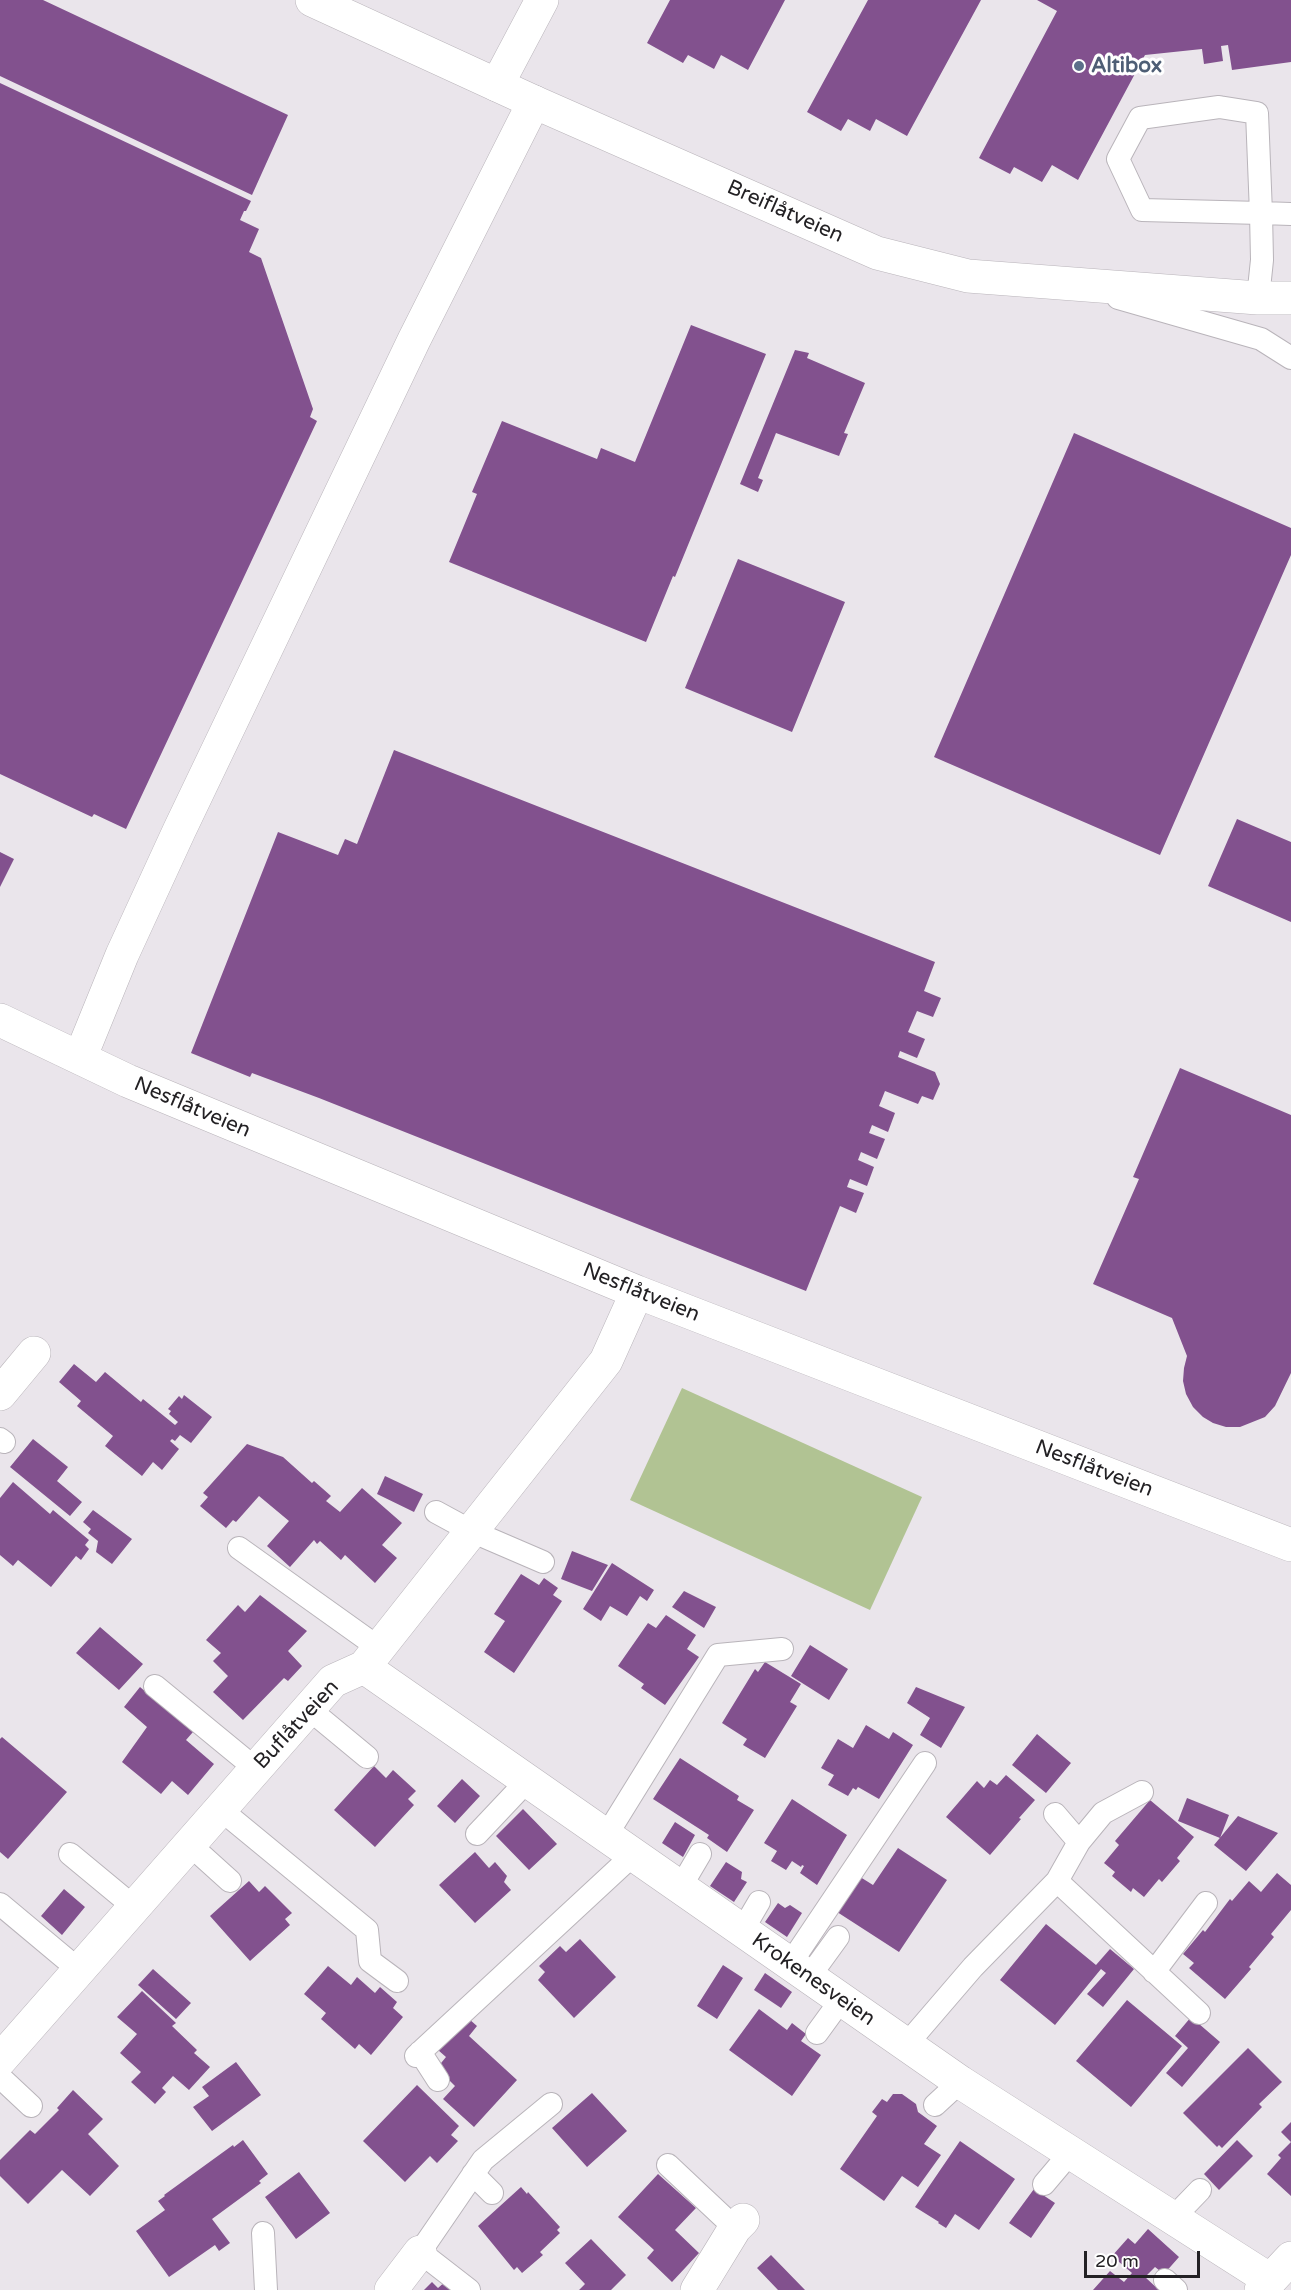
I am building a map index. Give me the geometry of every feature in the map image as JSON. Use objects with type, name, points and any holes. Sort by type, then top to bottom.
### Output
[{"type":"street","name":"Breiflåtveien","points":[[312,0],[534,102],[877,253],[968,276],[1258,298],[1291,298]]},
{"type":"street","points":[[497,85],[542,0]]},
{"type":"street","points":[[80,1058],[122,955],[179,831],[414,340],[534,102]]},
{"type":"street","name":"Nesflåtveien","points":[[0,1020],[128,1081],[637,1292],[1291,1545]]},
{"type":"street","name":"Buflåtveien","points":[[0,2060],[333,1681],[371,1658],[606,1361],[637,1292]]},
{"type":"street","points":[[0,1394],[34,1353]]},
{"type":"street","name":"Krokenesveien","points":[[371,1658],[527,1781],[960,2082],[1173,2218],[1274,2276]]},
{"type":"street","points":[[697,2290],[739,2224]]},
{"type":"street","points":[[391,2290],[420,2252]]},
{"type":"lane","points":[[1258,298],[1262,260],[1261,213],[1257,112],[1219,107],[1140,118],[1118,159],[1142,210],[1261,213],[1291,214]]},
{"type":"lane","points":[[1065,283],[1261,339],[1291,358]]},
{"type":"lane","points":[[436,1512],[471,1531],[543,1562]]},
{"type":"lane","points":[[239,1548],[371,1658]]},
{"type":"lane","points":[[606,1836],[714,1645],[782,1649]]},
{"type":"lane","points":[[155,1686],[255,1769]]},
{"type":"lane","points":[[309,1709],[367,1758]]},
{"type":"lane","points":[[800,1971],[925,1763]]},
{"type":"lane","points":[[477,1834],[527,1781]]},
{"type":"lane","points":[[906,2045],[973,1967],[1057,1881],[1080,1842],[1103,1813],[1142,1792]]},
{"type":"lane","points":[[220,1809],[367,1930],[370,1961],[398,1981]]},
{"type":"lane","points":[[1055,1814],[1080,1842]]},
{"type":"lane","points":[[189,1844],[230,1881]]},
{"type":"lane","points":[[70,1854],[134,1907]]},
{"type":"lane","points":[[680,1888],[700,1854]]},
{"type":"lane","points":[[438,2080],[418,2054],[633,1855]]},
{"type":"lane","points":[[1057,1881],[1199,2013]]},
{"type":"lane","points":[[742,1931],[759,1902]]},
{"type":"lane","points":[[1154,1972],[1206,1903]]},
{"type":"lane","points":[[0,1904],[79,1970]]},
{"type":"lane","points":[[800,1971],[838,1937]]},
{"type":"lane","points":[[817,2033],[842,2000]]},
{"type":"lane","points":[[0,2077],[31,2106]]},
{"type":"lane","points":[[935,2105],[960,2082]]},
{"type":"lane","points":[[469,2290],[420,2252],[483,2160],[551,2104]]},
{"type":"lane","points":[[1044,2184],[1071,2152]]},
{"type":"lane","points":[[668,2165],[739,2224]]},
{"type":"lane","points":[[473,2174],[492,2193]]},
{"type":"lane","points":[[1173,2218],[1200,2190]]},
{"type":"lane","points":[[263,2233],[266,2290]]},
{"type":"green space","points":[[682,1388],[922,1497],[870,1610],[630,1500]]},
{"type":"building","points":[[0,0],[43,0],[288,115],[252,195],[0,76]]},
{"type":"building","points":[[670,0],[785,0],[748,70],[721,55],[714,69],[688,55],[683,63],[647,43]]},
{"type":"building","points":[[868,0],[981,0],[907,136],[876,119],[870,131],[848,119],[841,131],[807,112]]},
{"type":"building","points":[[1037,0],[1291,0],[1291,62],[1232,70],[1228,45],[1221,46],[1223,61],[1204,64],[1202,49],[1145,55],[1078,180],[1052,165],[1042,182],[1014,167],[1010,174],[979,158],[1057,11]]},
{"type":"building","points":[[0,83],[251,201],[240,220],[259,229],[249,252],[261,258],[313,409],[310,417],[317,421],[126,829],[94,814],[92,817],[0,774]]},
{"type":"building","points":[[691,325],[766,354],[646,642],[449,562],[477,494],[472,492],[502,421],[597,459],[601,448],[635,462]]},
{"type":"building","points":[[795,350],[809,353],[807,358],[865,383],[844,433],[848,434],[839,456],[776,433],[758,478],[763,480],[758,492],[740,484]]},
{"type":"building","points":[[1074,433],[1291,528],[1291,555],[1160,855],[934,757]]},
{"type":"building","points":[[738,559],[845,602],[792,732],[685,688]]},
{"type":"building","points":[[394,750],[935,962],[924,991],[941,998],[933,1017],[917,1011],[908,1032],[925,1039],[917,1058],[900,1051],[898,1057],[935,1072],[940,1084],[933,1100],[922,1096],[918,1104],[885,1091],[879,1106],[895,1113],[888,1132],[872,1125],[869,1133],[885,1139],[877,1159],[861,1152],[858,1160],[874,1167],[867,1186],[850,1179],[847,1187],[864,1193],[856,1213],[840,1206],[806,1291],[319,1098],[252,1073],[250,1077],[191,1053],[278,832],[338,855],[345,839],[357,844]]},
{"type":"building","points":[[1237,819],[1291,842],[1291,922],[1208,886]]},
{"type":"building","points":[[0,852],[14,859],[0,887]]},
{"type":"building","points":[[1180,1068],[1291,1115],[1291,1373],[1275,1406],[1265,1417],[1240,1427],[1226,1427],[1213,1423],[1193,1407],[1186,1394],[1183,1381],[1187,1356],[1172,1318],[1093,1284],[1139,1179],[1133,1177]]},
{"type":"building","points":[[74,1364],[96,1382],[105,1372],[141,1402],[143,1399],[175,1425],[178,1422],[169,1414],[171,1411],[168,1409],[179,1396],[182,1399],[184,1395],[212,1417],[191,1443],[180,1435],[175,1441],[172,1439],[170,1441],[179,1449],[162,1470],[153,1462],[142,1476],[105,1446],[113,1436],[77,1406],[81,1401],[59,1382]]},
{"type":"building","points":[[33,1439],[68,1467],[57,1481],[82,1502],[70,1516],[10,1467]]},
{"type":"building","points":[[247,1444],[283,1457],[312,1483],[314,1481],[331,1496],[326,1501],[340,1512],[362,1488],[402,1523],[382,1545],[397,1558],[375,1583],[345,1555],[341,1560],[320,1541],[317,1544],[314,1540],[290,1567],[267,1546],[289,1521],[259,1496],[236,1522],[233,1520],[226,1528],[200,1506],[208,1497],[203,1493]]},
{"type":"building","points":[[385,1476],[423,1494],[414,1512],[377,1494]]},
{"type":"building","points":[[13,1482],[50,1514],[53,1510],[89,1540],[85,1545],[89,1549],[81,1560],[76,1556],[51,1587],[18,1560],[13,1566],[0,1555],[0,1498]]},
{"type":"building","points":[[93,1510],[132,1539],[112,1564],[96,1552],[98,1541],[88,1533],[91,1529],[83,1522]]},
{"type":"building","points":[[572,1551],[608,1565],[592,1591],[561,1579]]},
{"type":"building","points":[[612,1563],[654,1590],[647,1601],[640,1596],[627,1616],[610,1606],[601,1621],[583,1609]]},
{"type":"building","points":[[521,1574],[539,1585],[544,1578],[558,1588],[553,1595],[562,1601],[514,1673],[484,1652],[505,1621],[494,1614]]},
{"type":"building","points":[[684,1591],[716,1607],[704,1628],[672,1607]]},
{"type":"building","points":[[260,1595],[307,1631],[288,1651],[302,1666],[288,1681],[284,1678],[243,1720],[213,1692],[228,1676],[213,1661],[221,1653],[206,1640],[238,1605],[245,1612]]},
{"type":"building","points":[[666,1615],[696,1635],[687,1649],[699,1657],[665,1705],[641,1688],[644,1684],[618,1666],[648,1623],[656,1628]]},
{"type":"building","points":[[100,1627],[143,1664],[119,1690],[76,1653]]},
{"type":"building","points":[[810,1645],[848,1669],[829,1700],[791,1676]]},
{"type":"building","points":[[765,1662],[801,1684],[790,1702],[797,1706],[765,1758],[743,1745],[747,1739],[722,1723],[755,1669],[758,1672]]},
{"type":"building","points":[[140,1687],[193,1732],[186,1740],[214,1764],[188,1795],[172,1781],[161,1794],[122,1762],[147,1727],[124,1707]]},
{"type":"building","points":[[916,1687],[965,1707],[941,1748],[920,1735],[930,1718],[907,1703]]},
{"type":"building","points":[[866,1725],[889,1739],[893,1732],[913,1745],[879,1799],[858,1787],[856,1790],[853,1788],[848,1796],[828,1785],[834,1775],[821,1768],[838,1739],[853,1748]]},
{"type":"building","points":[[1037,1734],[1071,1763],[1046,1793],[1012,1765]]},
{"type":"building","points":[[2,1737],[67,1792],[8,1859],[0,1852],[0,1739]]},
{"type":"building","points":[[680,1758],[739,1796],[737,1800],[754,1810],[727,1852],[707,1838],[709,1835],[653,1799]]},
{"type":"building","points":[[374,1766],[386,1778],[393,1770],[416,1791],[408,1799],[414,1805],[375,1847],[334,1810]]},
{"type":"building","points":[[1006,1775],[1035,1800],[990,1855],[946,1817],[977,1781],[984,1788],[990,1780],[997,1785]]},
{"type":"building","points":[[462,1779],[480,1796],[455,1823],[437,1806]]},
{"type":"building","points":[[1187,1798],[1229,1815],[1220,1838],[1178,1821]]},
{"type":"building","points":[[792,1799],[847,1835],[817,1885],[800,1873],[804,1866],[801,1867],[792,1861],[786,1870],[771,1861],[777,1851],[764,1843]]},
{"type":"building","points":[[1150,1800],[1194,1837],[1177,1858],[1180,1861],[1162,1882],[1159,1879],[1144,1897],[1133,1888],[1131,1892],[1112,1876],[1115,1872],[1104,1863],[1119,1845],[1115,1841]]},
{"type":"building","points":[[523,1809],[557,1844],[529,1870],[496,1836]]},
{"type":"building","points":[[1238,1816],[1278,1833],[1246,1871],[1214,1845]]},
{"type":"building","points":[[675,1822],[695,1835],[683,1857],[662,1843]]},
{"type":"building","points":[[898,1848],[947,1880],[899,1952],[834,1910],[857,1875],[873,1885]]},
{"type":"building","points":[[475,1852],[489,1868],[495,1862],[507,1876],[504,1882],[511,1890],[475,1923],[439,1885]]},
{"type":"building","points":[[726,1862],[742,1872],[741,1879],[747,1882],[734,1902],[710,1886]]},
{"type":"building","points":[[1277,1873],[1291,1885],[1291,1910],[1271,1934],[1274,1937],[1249,1967],[1251,1969],[1225,1999],[1189,1968],[1194,1963],[1183,1954],[1203,1930],[1205,1932],[1230,1899],[1232,1901],[1249,1881],[1261,1892]]},
{"type":"building","points":[[249,1881],[259,1892],[265,1886],[292,1913],[285,1919],[290,1925],[250,1961],[210,1916]]},
{"type":"building","points":[[64,1889],[85,1907],[62,1935],[41,1916]]},
{"type":"building","points":[[778,1903],[785,1908],[790,1905],[802,1913],[787,1937],[765,1922]]},
{"type":"building","points":[[1046,1924],[1096,1965],[1110,1949],[1134,1969],[1103,2007],[1087,1994],[1106,1973],[1101,1969],[1055,2025],[1000,1980]]},
{"type":"building","points":[[580,1939],[616,1977],[574,2018],[538,1980],[545,1972],[539,1966],[560,1946],[566,1952]]},
{"type":"building","points":[[723,1965],[743,1978],[717,2019],[697,2006]]},
{"type":"building","points":[[328,1966],[351,1985],[357,1977],[375,1993],[380,1987],[397,2002],[393,2008],[403,2017],[371,2055],[359,2044],[355,2049],[321,2019],[326,2013],[304,1994]]},
{"type":"building","points":[[153,1969],[191,2003],[176,2019],[138,1985]]},
{"type":"building","points":[[765,1973],[792,1992],[781,2008],[754,1990]]},
{"type":"building","points":[[142,1991],[176,2023],[172,2026],[197,2050],[194,2053],[210,2067],[189,2090],[173,2076],[162,2088],[166,2092],[155,2104],[131,2082],[141,2072],[120,2053],[137,2034],[117,2017]]},
{"type":"building","points":[[1127,2000],[1182,2046],[1131,2107],[1076,2061]]},
{"type":"building","points":[[759,2009],[787,2030],[792,2023],[806,2034],[801,2041],[821,2055],[792,2096],[729,2050]]},
{"type":"building","points":[[1191,2017],[1220,2042],[1182,2087],[1166,2073],[1188,2048],[1175,2036]]},
{"type":"building","points":[[469,2019],[477,2026],[469,2036],[517,2080],[474,2127],[443,2099],[455,2086],[437,2068],[446,2057],[438,2050]]},
{"type":"building","points":[[1248,2048],[1282,2082],[1259,2104],[1262,2107],[1222,2148],[1219,2145],[1217,2147],[1183,2113]]},
{"type":"building","points":[[236,2062],[261,2095],[212,2131],[193,2107],[209,2096],[202,2087]]},
{"type":"building","points":[[417,2085],[459,2126],[451,2135],[458,2141],[437,2163],[430,2156],[405,2182],[363,2141]]},
{"type":"building","points":[[73,2090],[103,2119],[88,2134],[119,2166],[90,2196],[62,2170],[28,2204],[0,2176],[0,2160],[30,2130],[35,2134],[59,2110],[57,2108]]},
{"type":"building","points":[[592,2093],[627,2131],[587,2167],[552,2128]]},
{"type":"building","points":[[893,2094],[902,2094],[916,2104],[918,2112],[937,2126],[924,2144],[941,2155],[918,2187],[902,2176],[884,2201],[840,2169],[877,2116],[872,2112],[882,2099],[887,2102]]},
{"type":"building","points":[[1291,2122],[1291,2142],[1281,2132]]},
{"type":"building","points":[[243,2140],[268,2174],[259,2181],[261,2183],[212,2219],[230,2243],[219,2251],[215,2245],[169,2277],[136,2231],[165,2210],[158,2201],[164,2195]]},
{"type":"building","points":[[1237,2140],[1253,2156],[1219,2190],[1204,2174]]},
{"type":"building","points":[[960,2141],[1015,2179],[979,2230],[955,2214],[946,2228],[915,2207]]},
{"type":"building","points":[[1291,2142],[1291,2196],[1267,2174],[1281,2158],[1278,2155]]},
{"type":"building","points":[[299,2172],[330,2213],[296,2239],[265,2197]]},
{"type":"building","points":[[658,2174],[696,2208],[675,2230],[699,2253],[672,2282],[647,2258],[654,2250],[618,2217]]},
{"type":"building","points":[[521,2187],[560,2227],[557,2230],[560,2233],[540,2252],[543,2255],[522,2273],[517,2267],[514,2270],[478,2226]]},
{"type":"building","points":[[1034,2189],[1055,2203],[1031,2238],[1009,2223]]},
{"type":"building","points":[[1148,2229],[1179,2257],[1164,2274],[1155,2267],[1145,2277],[1159,2290],[1093,2290],[1110,2271],[1124,2282],[1132,2273],[1112,2256],[1128,2238],[1135,2244]]},
{"type":"building","points":[[591,2239],[626,2275],[611,2290],[579,2290],[585,2284],[565,2263]]},
{"type":"building","points":[[771,2255],[805,2290],[778,2290],[757,2268]]},
{"type":"building","points":[[446,2281],[454,2290],[424,2290],[432,2282],[438,2288]]},
{"type":"place","name":"Altibox","points":[[1079,66]]}]
